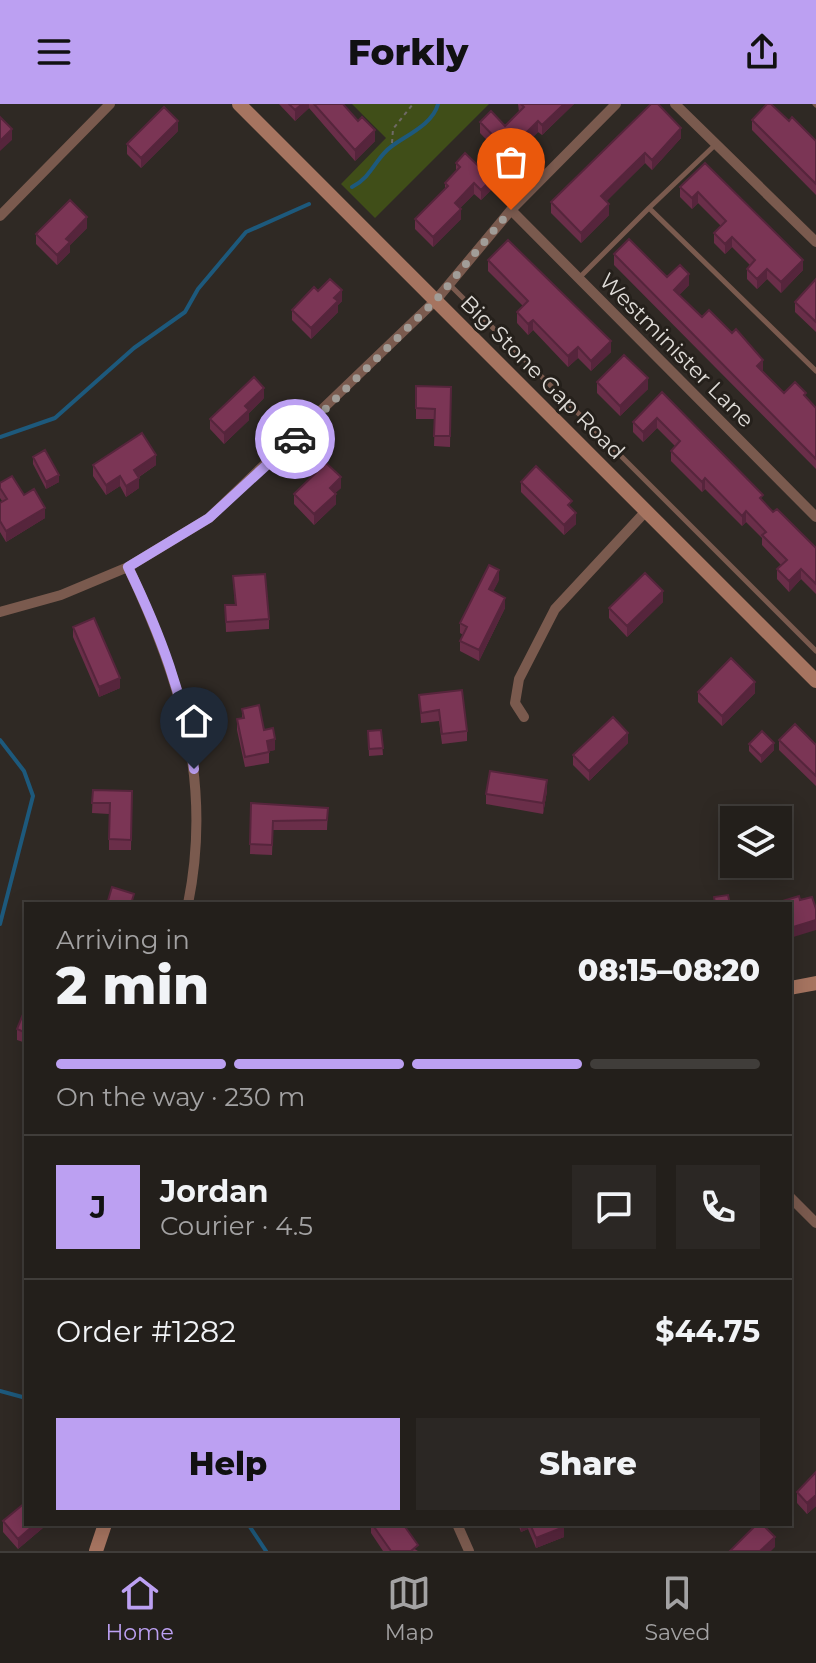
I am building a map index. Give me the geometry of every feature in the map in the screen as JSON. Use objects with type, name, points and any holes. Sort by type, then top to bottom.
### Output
[{"type":"street","points":[[0,216],[110,104]]},
{"type":"street","name":"Big Stone Gap Road","points":[[239,104],[816,681]]},
{"type":"street","points":[[0,612],[61,595],[128,567],[188,533],[229,502],[436,300],[511,210],[616,104]]},
{"type":"street","points":[[675,104],[816,242]]},
{"type":"street","name":"Westminister Lane","points":[[511,210],[816,517]]},
{"type":"street","points":[[524,717],[515,703],[519,679],[555,609],[646,511]]},
{"type":"street","points":[[128,567],[172,666],[188,726],[196,840],[188,902]]},
{"type":"street","points":[[792,988],[816,983]]},
{"type":"street","points":[[792,1199],[816,1223]]},
{"type":"street","points":[[96,1551],[104,1526]]},
{"type":"street","points":[[458,1526],[469,1551]]},
{"type":"lane","points":[[578,279],[715,145]]},
{"type":"lane","points":[[649,208],[816,371]]},
{"type":"lane","points":[[449,284],[816,651]]},
{"type":"path","points":[[392,143],[393,129],[413,104]]},
{"type":"green space","points":[[352,104],[489,104],[375,218],[341,184],[386,138]]},
{"type":"building","points":[[314,104],[343,104],[358,121],[362,117],[375,130],[355,150]]},
{"type":"building","points":[[521,104],[564,104],[542,125],[538,121],[508,151],[480,122],[491,111],[505,126],[524,107]]},
{"type":"building","points":[[651,104],[658,104],[681,128],[652,160],[645,153],[601,196],[609,204],[581,233],[551,202]]},
{"type":"building","points":[[767,104],[771,104],[789,121],[792,117],[816,141],[816,184],[752,120]]},
{"type":"building","points":[[164,107],[178,121],[141,158],[127,144]]},
{"type":"building","points":[[0,117],[12,129],[0,141]]},
{"type":"building","points":[[465,153],[492,179],[481,190],[474,183],[455,203],[461,209],[433,237],[415,219],[448,186],[445,183],[460,167],[456,163]]},
{"type":"building","points":[[705,163],[803,260],[781,282],[767,269],[757,279],[747,269],[755,260],[732,237],[725,244],[714,233],[726,221],[698,192],[692,198],[680,187]]},
{"type":"building","points":[[70,200],[87,217],[66,239],[70,242],[57,255],[36,234]]},
{"type":"building","points":[[629,239],[667,277],[680,265],[689,274],[674,290],[702,317],[709,310],[732,333],[736,329],[763,360],[757,366],[784,393],[795,382],[806,393],[804,395],[816,408],[816,459],[614,254]]},
{"type":"building","points":[[508,240],[611,341],[591,361],[578,347],[568,356],[533,320],[528,324],[517,312],[528,301],[488,260]]},
{"type":"building","points":[[330,279],[342,290],[334,298],[338,301],[311,328],[292,310],[314,287],[318,291]]},
{"type":"building","points":[[816,279],[816,322],[795,302]]},
{"type":"building","points":[[624,355],[648,378],[620,406],[597,382]]},
{"type":"building","points":[[254,377],[264,388],[245,406],[249,410],[224,433],[210,419]]},
{"type":"building","points":[[416,386],[451,387],[450,436],[434,436],[435,409],[416,408]]},
{"type":"building","points":[[662,392],[763,495],[760,498],[773,512],[777,509],[816,548],[816,584],[801,569],[789,581],[777,569],[787,560],[762,535],[766,532],[746,511],[742,516],[705,478],[702,482],[671,451],[680,441],[657,418],[643,432],[633,422]]},
{"type":"building","points":[[142,433],[156,455],[134,470],[139,478],[126,486],[120,476],[106,485],[93,465]]},
{"type":"building","points":[[45,450],[59,475],[46,482],[33,457]]},
{"type":"building","points":[[326,463],[341,477],[330,488],[336,494],[314,514],[294,494]]},
{"type":"building","points":[[536,466],[572,501],[568,505],[576,513],[564,525],[521,482]]},
{"type":"building","points":[[12,476],[24,495],[34,489],[45,508],[6,531],[0,521],[0,503],[7,499],[0,483]]},
{"type":"building","points":[[489,565],[499,570],[489,589],[505,598],[479,650],[460,641],[467,627],[460,623]]},
{"type":"building","points":[[645,573],[663,591],[627,626],[609,608]]},
{"type":"building","points":[[265,574],[269,619],[226,622],[225,605],[236,605],[233,576]]},
{"type":"building","points":[[94,618],[120,678],[99,687],[73,627]]},
{"type":"building","points":[[731,658],[755,682],[722,716],[698,692]]},
{"type":"building","points":[[462,690],[467,731],[442,734],[439,710],[421,713],[419,695]]},
{"type":"building","points":[[259,705],[264,730],[273,728],[275,739],[267,741],[269,752],[245,757],[237,719],[244,718],[242,709]]},
{"type":"building","points":[[613,717],[628,733],[589,771],[573,755]]},
{"type":"building","points":[[795,724],[816,745],[816,776],[779,740]]},
{"type":"building","points":[[381,730],[383,748],[369,749],[368,731]]},
{"type":"building","points":[[762,731],[774,743],[761,756],[749,744]]},
{"type":"building","points":[[490,771],[547,780],[543,803],[486,794]]},
{"type":"building","points":[[93,790],[132,791],[131,840],[109,839],[110,803],[92,803]]},
{"type":"building","points":[[251,803],[328,808],[327,820],[273,821],[272,845],[250,844]]},
{"type":"building","points":[[112,887],[134,894],[132,902],[108,902]]},
{"type":"building","points":[[728,895],[730,902],[715,902],[714,897]]},
{"type":"building","points":[[799,896],[800,900],[812,897],[816,920],[792,927],[792,902],[780,902]]},
{"type":"building","points":[[24,1012],[24,1032],[17,1029]]},
{"type":"building","points":[[816,1472],[816,1495],[807,1503],[797,1492]]},
{"type":"building","points":[[24,1504],[24,1526],[33,1526],[18,1539],[3,1521]]},
{"type":"building","points":[[373,1526],[404,1526],[418,1545],[411,1551],[391,1551]]},
{"type":"building","points":[[531,1526],[564,1526],[564,1527],[536,1538]]},
{"type":"building","points":[[755,1526],[764,1526],[775,1537],[760,1551],[730,1551]]},
{"type":"waterway","points":[[352,187],[365,178],[386,151],[425,123],[438,104]]},
{"type":"waterway","points":[[0,437],[55,418],[134,348],[185,312],[198,289],[246,232],[309,204]]},
{"type":"waterway","points":[[0,740],[24,771],[33,796],[0,924]]},
{"type":"waterway","points":[[0,1391],[24,1397]]},
{"type":"waterway","points":[[249,1526],[266,1551]]},
{"type":"way so far","points":[[295,439],[436,300],[511,210]]},
{"type":"route","points":[[194,769],[188,726],[172,666],[128,567],[209,518],[295,439]]}]
